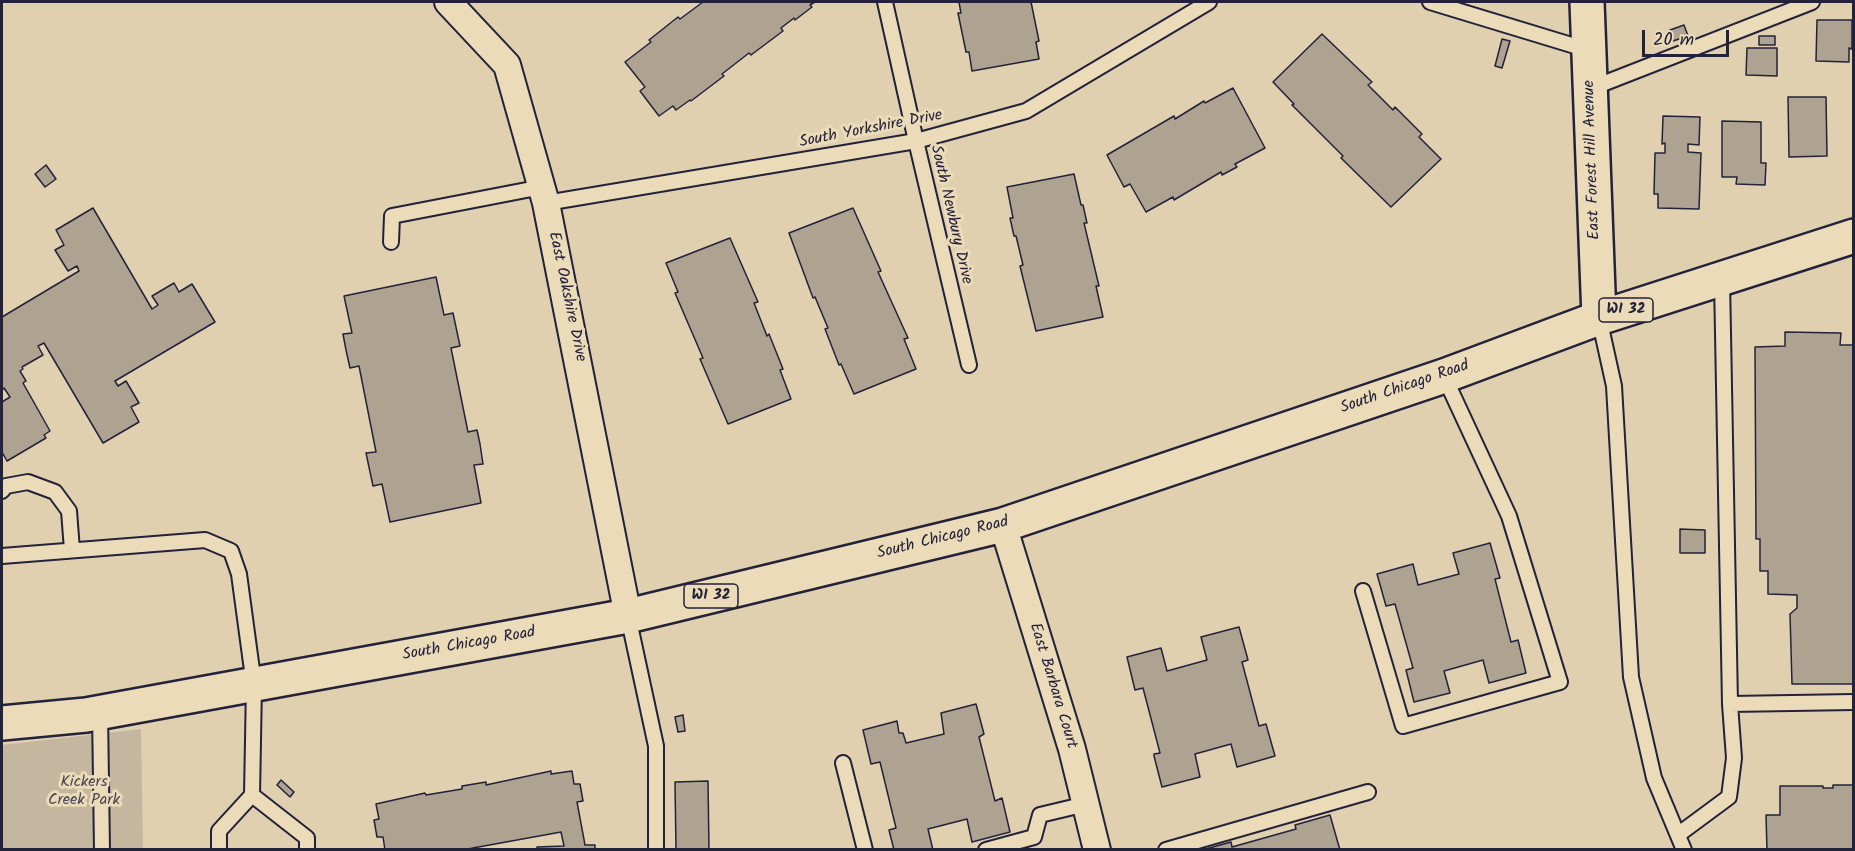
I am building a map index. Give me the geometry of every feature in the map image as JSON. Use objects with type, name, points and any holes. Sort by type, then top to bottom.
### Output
[{"type":"main road","name":"East Forest Hill Avenue","points":[[1587,2],[1599,318]]},
{"type":"main road","name":"South Chicago Road","points":[[2,723],[100,712],[628,616],[1003,525],[1444,376],[1599,318],[1854,236]]},
{"type":"street","name":"East Oakshire Drive","points":[[448,2],[507,65],[544,195],[628,616]]},
{"type":"street","name":"East Barbara Court","points":[[1003,525],[1072,749],[1097,849]]},
{"type":"lane","name":"South Newbury Drive","points":[[885,2],[969,364]]},
{"type":"lane","name":"South Yorkshire Drive","points":[[391,242],[392,216],[916,141],[1026,111],[1209,2]]},
{"type":"lane","points":[[1430,2],[1588,50]]},
{"type":"lane","points":[[1590,89],[1812,2]]},
{"type":"lane","points":[[1679,834],[1729,797],[1734,758],[1730,705],[1722,280]]},
{"type":"lane","points":[[1599,318],[1614,386],[1631,676],[1654,778],[1684,849]]},
{"type":"lane","points":[[1363,591],[1404,726],[1560,682],[1509,516],[1444,376]]},
{"type":"lane","points":[[2,491],[6,486],[28,482],[56,492],[69,511],[72,550]]},
{"type":"lane","points":[[2,556],[205,540],[231,551],[239,574],[254,685],[252,795],[219,831],[219,849]]},
{"type":"lane","points":[[628,616],[656,746],[656,849]]},
{"type":"lane","points":[[1730,705],[1854,702]]},
{"type":"lane","points":[[100,712],[102,849]]},
{"type":"lane","points":[[843,763],[865,849]]},
{"type":"lane","points":[[1167,849],[1368,792]]},
{"type":"lane","points":[[252,795],[307,838],[307,849]]},
{"type":"lane","points":[[986,849],[1034,837],[1040,815],[1086,804]]},
{"type":"green space","name":"Kickers Creek Park","points":[[141,729],[143,849],[2,849],[2,745]]},
{"type":"building","points":[[703,2],[815,2],[795,20],[794,18],[781,28],[783,31],[751,55],[749,53],[691,101],[676,110],[673,106],[659,116],[640,91],[645,87],[625,62],[678,17],[680,19]]},
{"type":"building","points":[[959,2],[1031,2],[1039,41],[1036,42],[1039,59],[972,71],[958,13],[961,13]]},
{"type":"building","points":[[1817,20],[1852,20],[1852,49],[1849,48],[1849,62],[1816,61]]},
{"type":"building","points":[[1684,25],[1688,36],[1673,41],[1670,30]]},
{"type":"building","points":[[1322,34],[1372,82],[1368,85],[1393,110],[1395,107],[1422,134],[1419,137],[1441,159],[1391,207],[1341,158],[1343,156],[1292,105],[1294,104],[1273,82]]},
{"type":"building","points":[[1759,36],[1775,36],[1775,45],[1759,45]]},
{"type":"building","points":[[1502,39],[1510,41],[1502,68],[1495,66]]},
{"type":"building","points":[[1747,48],[1777,48],[1777,76],[1746,75]]},
{"type":"building","points":[[1233,88],[1265,148],[1235,164],[1237,167],[1222,175],[1221,172],[1174,200],[1173,197],[1146,212],[1130,184],[1124,187],[1107,155],[1174,116],[1175,119],[1204,101],[1205,103]]},
{"type":"building","points":[[1788,97],[1826,97],[1827,156],[1789,157]]},
{"type":"building","points":[[1663,116],[1700,117],[1699,145],[1688,144],[1688,152],[1701,153],[1699,209],[1658,208],[1658,194],[1654,194],[1655,153],[1665,153],[1665,143],[1662,144]]},
{"type":"building","points":[[1722,121],[1761,122],[1761,163],[1766,163],[1765,185],[1736,184],[1737,177],[1722,177]]},
{"type":"building","points":[[46,165],[56,179],[45,187],[35,174]]},
{"type":"building","points":[[1074,174],[1087,223],[1084,223],[1099,286],[1096,286],[1103,317],[1036,331],[1020,266],[1023,265],[1010,218],[1013,218],[1007,187]]},
{"type":"building","points":[[93,208],[152,309],[158,305],[152,296],[174,283],[179,292],[192,284],[215,322],[115,381],[118,386],[126,381],[139,403],[131,407],[139,422],[103,443],[44,343],[38,346],[43,355],[22,367],[20,371],[26,381],[23,383],[50,431],[44,435],[46,438],[7,461],[2,452],[2,402],[10,397],[4,388],[2,390],[2,317],[79,271],[77,266],[68,271],[55,250],[64,245],[56,230]]},
{"type":"building","points":[[853,208],[881,271],[878,272],[908,338],[904,339],[916,369],[854,394],[841,364],[839,365],[825,329],[828,328],[815,297],[813,298],[789,233]]},
{"type":"building","points":[[730,238],[758,302],[754,303],[783,369],[780,370],[791,399],[728,424],[700,359],[703,358],[675,293],[678,292],[666,263]]},
{"type":"building","points":[[436,277],[444,315],[453,313],[460,346],[451,348],[468,432],[477,430],[480,444],[483,464],[474,465],[481,503],[390,522],[382,484],[373,486],[366,453],[376,452],[359,366],[350,368],[346,350],[343,334],[352,333],[344,296]]},
{"type":"building","points":[[1785,332],[1841,333],[1840,345],[1854,345],[1854,684],[1792,684],[1790,614],[1797,608],[1797,595],[1768,594],[1768,571],[1760,571],[1760,539],[1756,539],[1755,347],[1785,346]]},
{"type":"building","points":[[1680,529],[1705,530],[1705,553],[1680,553]]},
{"type":"building","points":[[1490,543],[1500,578],[1495,579],[1511,642],[1518,640],[1526,673],[1489,683],[1483,660],[1444,671],[1450,693],[1414,702],[1406,670],[1413,668],[1395,604],[1386,606],[1377,574],[1413,564],[1418,585],[1459,574],[1453,553]]},
{"type":"building","points":[[1239,627],[1248,660],[1242,662],[1259,726],[1266,724],[1275,756],[1237,767],[1231,744],[1195,754],[1200,777],[1162,787],[1154,756],[1160,753],[1143,688],[1135,690],[1127,657],[1161,648],[1167,671],[1207,660],[1201,637]]},
{"type":"building","points":[[976,704],[984,734],[979,737],[995,801],[1002,798],[1010,832],[972,842],[967,819],[928,829],[933,850],[894,850],[889,830],[896,828],[880,762],[871,764],[863,730],[897,721],[899,733],[903,733],[906,743],[944,734],[941,713]]},
{"type":"building","points":[[683,715],[685,731],[678,732],[675,717]]},
{"type":"building","points":[[551,771],[551,774],[572,771],[574,784],[580,784],[583,801],[577,802],[585,845],[595,845],[595,850],[537,850],[537,847],[564,846],[561,832],[462,850],[385,850],[383,837],[377,837],[374,820],[379,819],[376,804]]},
{"type":"building","points":[[281,780],[294,792],[290,797],[277,785]]},
{"type":"building","points":[[708,781],[709,850],[676,850],[675,782]]},
{"type":"building","points":[[1833,785],[1854,785],[1854,850],[1767,850],[1766,815],[1780,815],[1780,786],[1833,788]]},
{"type":"building","points":[[1330,815],[1340,850],[1202,850],[1231,842],[1232,847],[1296,829],[1295,825]]}]
